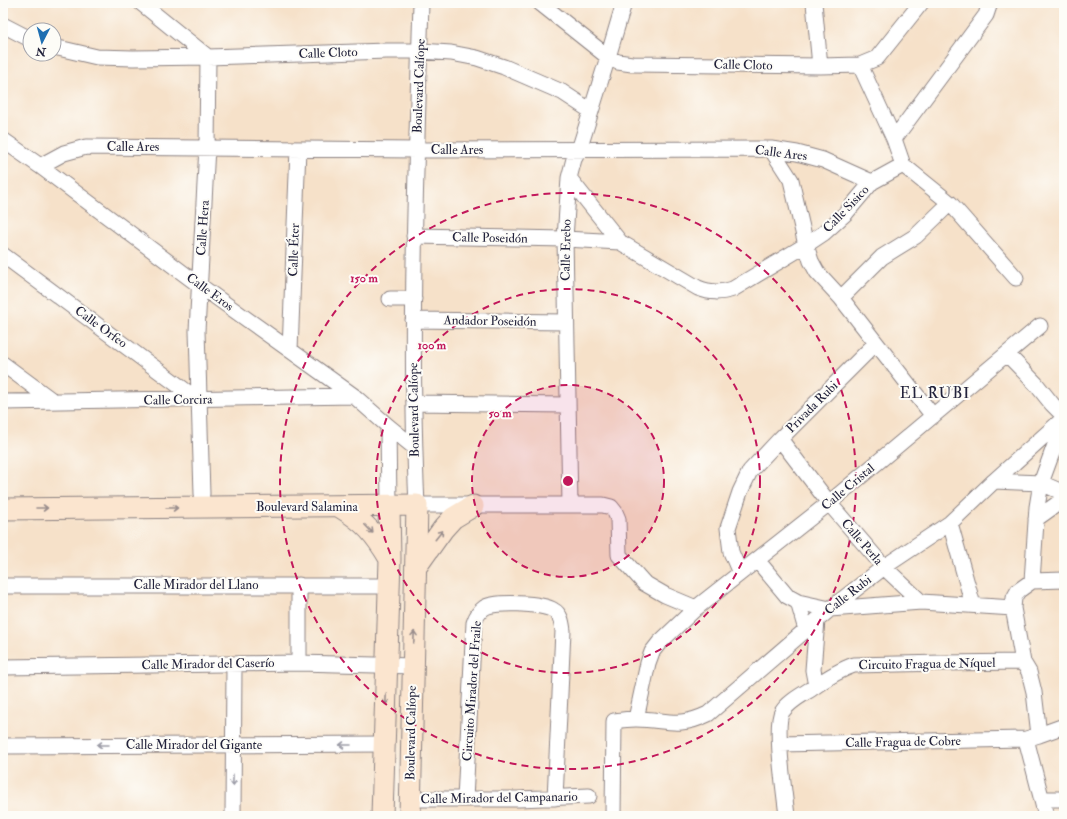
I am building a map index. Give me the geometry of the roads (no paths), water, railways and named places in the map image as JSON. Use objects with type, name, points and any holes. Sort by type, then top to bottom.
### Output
[{"type":"street","points":[[141,3],[208,58]]},
{"type":"street","name":"Boulevard Calíope","points":[[410,808],[417,498],[414,447],[414,236],[421,3]]},
{"type":"street","points":[[540,3],[608,57]]},
{"type":"street","name":"Calle Erebo","points":[[570,505],[565,239],[569,178],[624,3]]},
{"type":"street","points":[[814,3],[820,66]]},
{"type":"street","name":"Calle Cloto","points":[[608,57],[618,62],[632,64],[860,65],[877,58],[921,3]]},
{"type":"street","points":[[894,139],[986,15],[990,3]]},
{"type":"street","points":[[3,25],[22,35]]},
{"type":"street","name":"Calle Cloto","points":[[62,49],[97,57],[208,58],[420,51],[451,53],[477,58],[504,67],[562,92],[591,111]]},
{"type":"street","name":"Calle Hera","points":[[202,494],[197,331],[207,147],[208,58]]},
{"type":"street","points":[[860,65],[894,139],[903,164],[950,203],[1016,278]]},
{"type":"street","name":"Calle Eros","points":[[3,140],[199,285],[354,396],[414,447]]},
{"type":"street","name":"Calle Ares","points":[[40,166],[64,153],[86,147],[417,150],[771,149],[797,153],[823,160],[872,182]]},
{"type":"street","name":"Calle Éter","points":[[290,350],[298,149]]},
{"type":"street","points":[[771,149],[791,180],[806,245],[811,261],[817,272],[841,298],[875,344],[933,416]]},
{"type":"street","name":"Calle Sisico","points":[[620,242],[698,288],[710,292],[721,292],[733,289],[824,233],[846,213],[872,182],[903,164]]},
{"type":"street","points":[[569,178],[620,242]]},
{"type":"street","points":[[841,298],[882,257],[916,236],[950,203]]},
{"type":"street","name":"Calle Poseidón","points":[[414,236],[565,239],[620,242]]},
{"type":"street","name":"Calle Orfeo","points":[[3,255],[198,400]]},
{"type":"street","points":[[390,300],[414,299]]},
{"type":"street","name":"Andador Poseidón","points":[[413,320],[566,322]]},
{"type":"street","name":"Calle Cristal","points":[[636,719],[648,663],[652,652],[659,643],[696,608],[829,503],[1040,326]]},
{"type":"street","name":"Privada Rubi","points":[[740,573],[731,552],[728,528],[740,492],[750,471],[875,344]]},
{"type":"street","points":[[1007,354],[1036,384],[1064,418],[1041,483],[1036,519],[1032,581]]},
{"type":"street","points":[[3,364],[53,401]]},
{"type":"street","name":"Calle Corcira","points":[[3,402],[198,400],[354,396]]},
{"type":"street","points":[[414,403],[567,405]]},
{"type":"street","name":"Calle Rubi","points":[[613,816],[614,721],[636,719],[682,723],[696,720],[708,714],[830,609],[884,567],[950,523],[1064,418]]},
{"type":"street","points":[[388,426],[389,499]]},
{"type":"street","name":"Calle Perla","points":[[780,439],[829,503],[884,567],[921,602]]},
{"type":"street","points":[[994,481],[1041,483],[1064,493]]},
{"type":"street","name":"Boulevard Salamina","points":[[3,494],[202,494],[389,499],[417,498],[472,506],[603,505],[611,507],[616,512],[618,520],[619,555],[644,583],[665,595],[696,608]]},
{"type":"street","name":"Boulevard Calíope","points":[[382,816],[390,559],[389,499]]},
{"type":"street","name":"Boulevard Salamina","points":[[3,508],[340,507],[389,499]]},
{"type":"street","points":[[1036,519],[1064,499]]},
{"type":"street","points":[[416,567],[443,529],[453,518],[472,506]]},
{"type":"street","points":[[340,507],[357,518],[368,528],[378,539],[390,559]]},
{"type":"street","points":[[950,523],[973,605]]},
{"type":"street","points":[[757,560],[787,596],[798,602],[830,609],[921,602],[1013,608]]},
{"type":"street","points":[[1046,816],[1033,737],[1034,692],[1030,672],[1023,662],[1013,608],[1014,598],[1018,591],[1032,581],[1064,580]]},
{"type":"street","points":[[299,585],[299,663]]},
{"type":"street","name":"Calle Mirador del Llano","points":[[3,586],[389,586]]},
{"type":"street","points":[[798,602],[806,630]]},
{"type":"street","name":"Circuito Mirador del Fraile","points":[[465,799],[474,623],[478,614],[485,607],[495,604],[542,605],[554,610],[561,619],[563,631],[555,798]]},
{"type":"street","points":[[816,686],[813,670],[817,620]]},
{"type":"street","name":"Circuito Fragua de Níquel","points":[[787,816],[779,724],[782,712],[792,702],[841,669],[854,665],[943,662],[1023,662]]},
{"type":"street","name":"Calle Mirador del Caserío","points":[[3,667],[299,663],[413,666]]},
{"type":"street","points":[[233,816],[234,665]]},
{"type":"street","name":"Calle Fragua de Cobre","points":[[780,744],[1033,737],[1064,726]]},
{"type":"street","name":"Calle Mirador del Gigante","points":[[3,746],[384,744]]},
{"type":"street","name":"Calle Mirador del Campanario","points":[[410,808],[465,799],[589,796]]},
{"type":"street","points":[[1042,799],[1064,798]]},
{"type":"district","name":"EL RUBI","points":[[935,393]]}]
